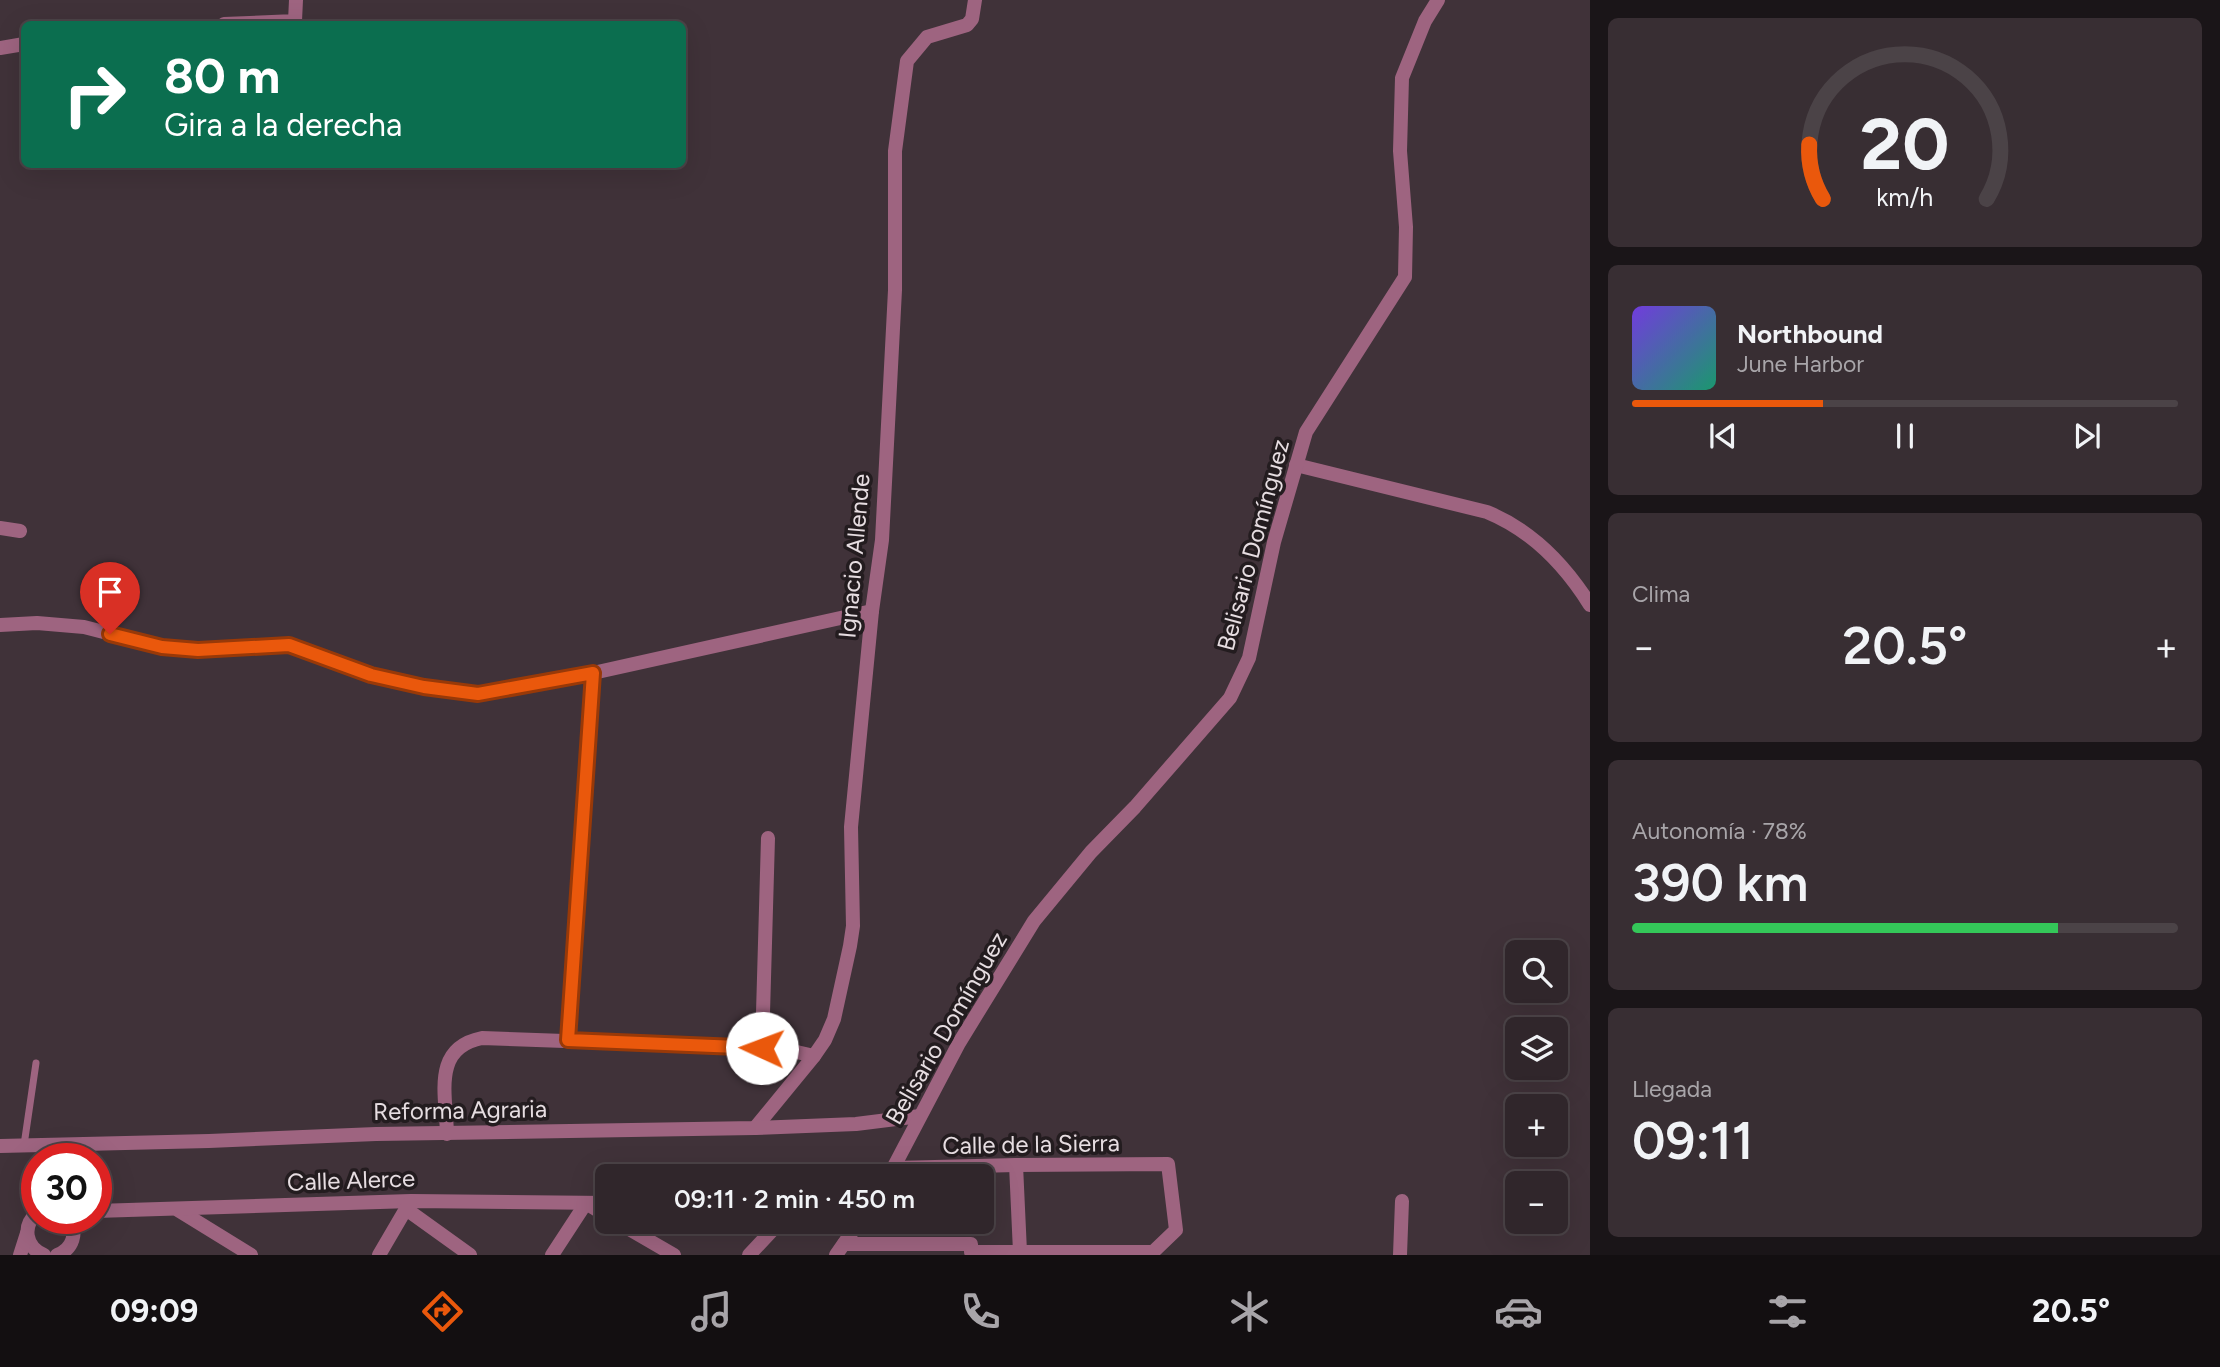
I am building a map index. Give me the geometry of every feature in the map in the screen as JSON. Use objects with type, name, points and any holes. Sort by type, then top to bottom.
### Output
[{"type":"street","points":[[295,21],[296,0]]},
{"type":"street","name":"Ignacio Allende","points":[[755,1128],[814,1056],[834,1019],[852,926],[851,827],[872,611],[882,540],[895,290],[895,150],[906,61],[927,37],[967,26],[972,19],[975,0]]},
{"type":"street","name":"Belisario Domínguez","points":[[896,1164],[959,1043],[1034,921],[1091,852],[1135,807],[1230,698],[1249,658],[1274,542],[1306,432],[1405,277],[1406,227],[1401,151],[1402,78],[1425,21],[1438,0]]},
{"type":"street","points":[[0,48],[21,44]]},
{"type":"street","points":[[1296,465],[1487,512],[1506,520],[1535,541],[1571,575],[1590,605]]},
{"type":"street","points":[[0,528],[20,531]]},
{"type":"street","points":[[0,625],[37,623],[84,627],[162,647],[198,650],[289,645],[371,675],[424,687],[478,694],[593,673],[872,611]]},
{"type":"street","points":[[568,1040],[593,673]]},
{"type":"street","points":[[762,1048],[768,838]]},
{"type":"street","points":[[447,1134],[448,1059],[468,1041],[482,1038],[762,1048],[814,1056]]},
{"type":"street","name":"Reforma Agraria","points":[[101,1143],[755,1128],[856,1124],[920,1116]]},
{"type":"street","name":"Reforma Agraria","points":[[0,1146],[21,1145]]},
{"type":"street","name":"Calle de la Sierra","points":[[994,1166],[1168,1164],[1175,1230],[1153,1252],[1020,1252]]},
{"type":"street","points":[[840,1249],[971,1244],[971,1253],[1020,1252],[1016,1165]]},
{"type":"street","points":[[1401,1255],[1402,1200]]},
{"type":"street","points":[[552,1255],[586,1203],[595,1209]]},
{"type":"street","name":"Calle Alerce","points":[[112,1211],[595,1203]]},
{"type":"street","points":[[379,1255],[408,1205],[470,1255]]},
{"type":"street","points":[[177,1209],[251,1255]]},
{"type":"street","points":[[20,1255],[27,1234]]},
{"type":"street","points":[[27,1234],[32,1247],[44,1255]]},
{"type":"street","points":[[57,1255],[68,1248],[74,1234]]},
{"type":"street","points":[[638,1234],[674,1255]]},
{"type":"street","points":[[750,1255],[769,1234]]},
{"type":"street","points":[[840,1249],[851,1234]]},
{"type":"lane","points":[[24,1143],[36,1063]]},
{"type":"route","points":[[110,634],[162,647],[198,650],[289,645],[371,675],[424,687],[478,694],[593,673],[568,1040],[762,1048]]}]
